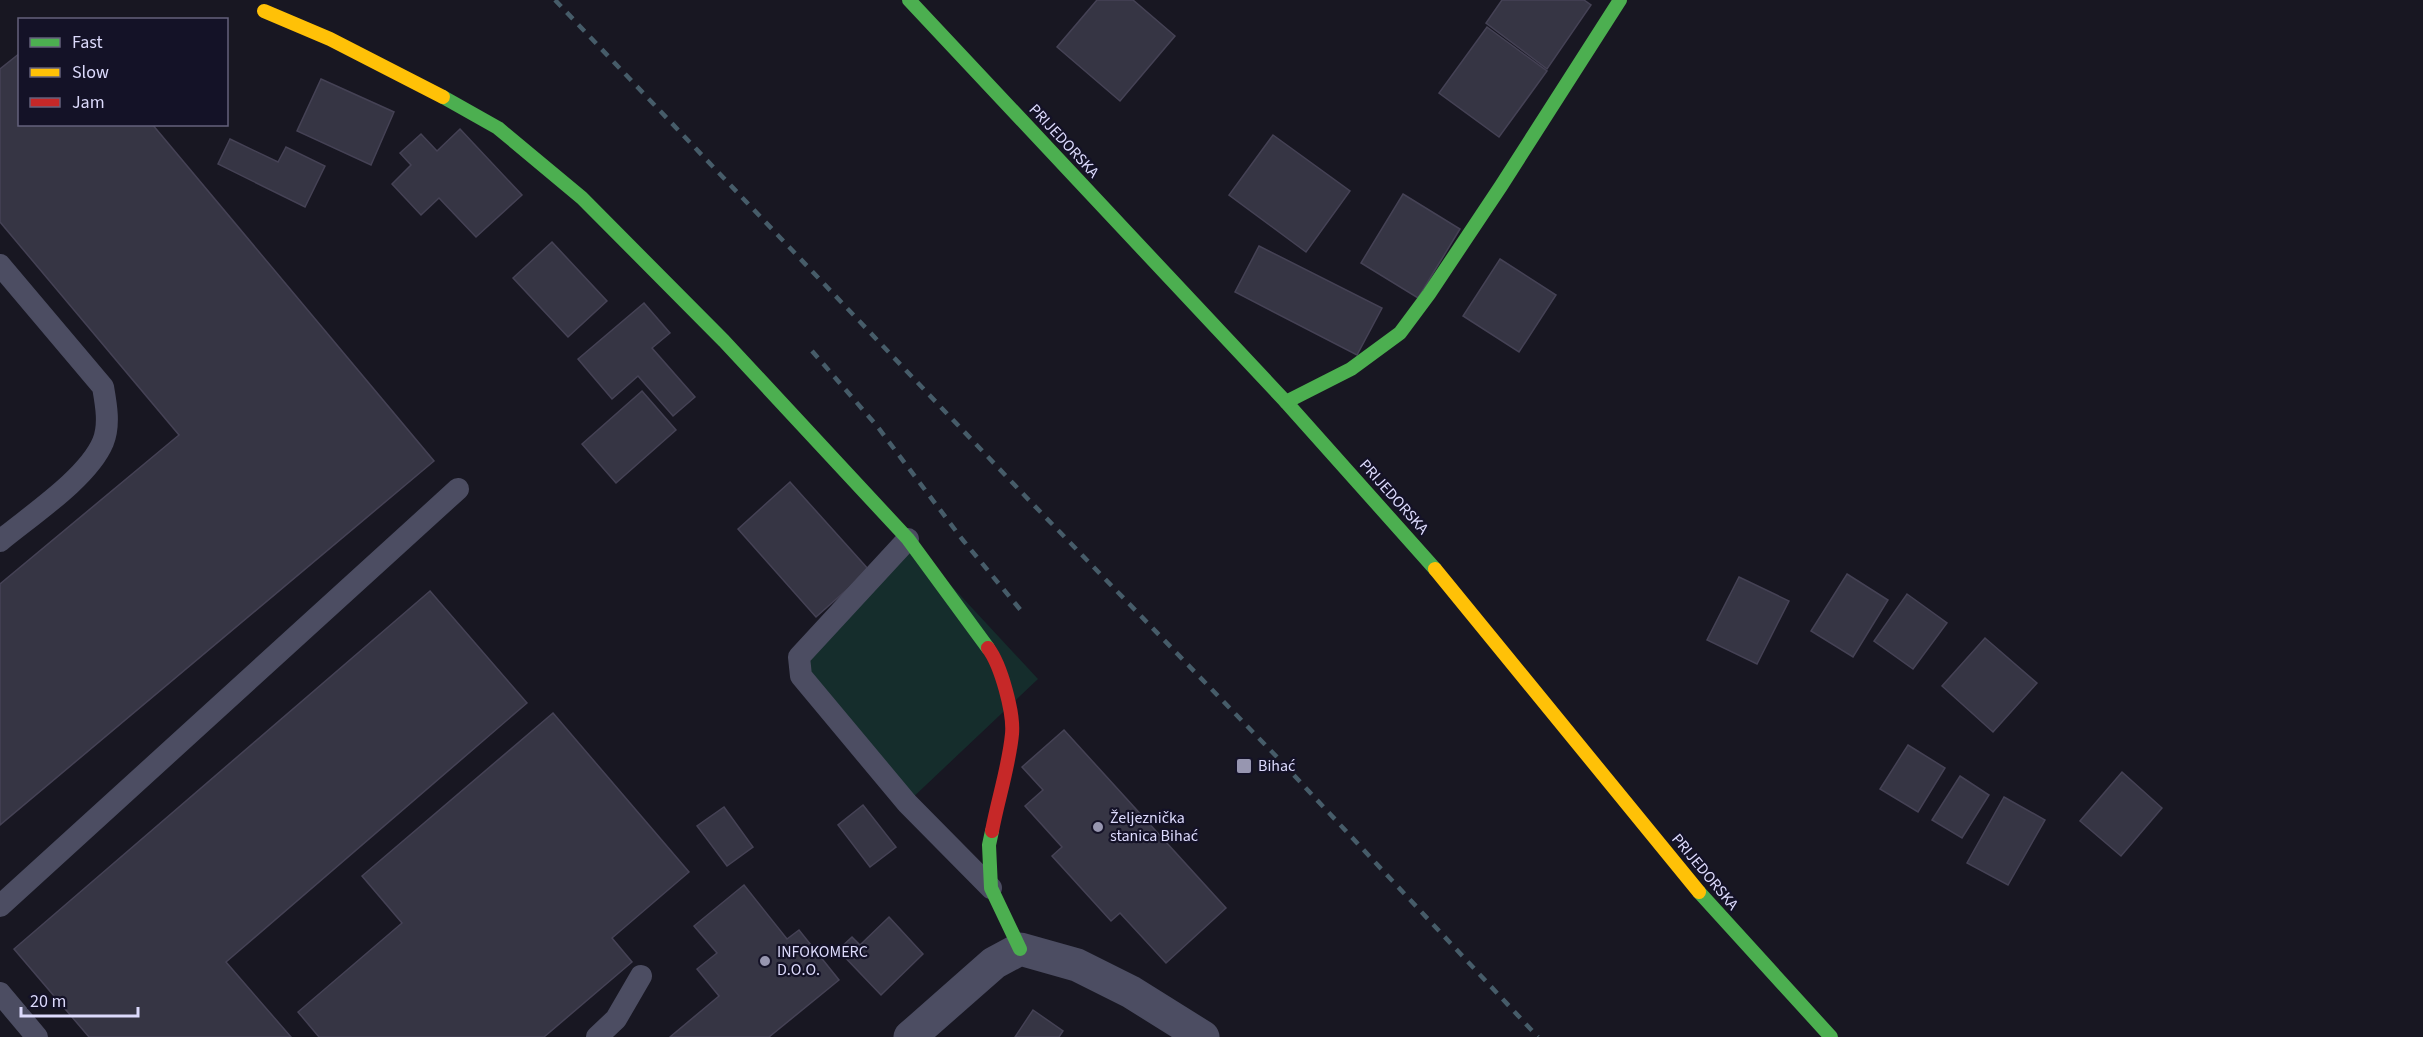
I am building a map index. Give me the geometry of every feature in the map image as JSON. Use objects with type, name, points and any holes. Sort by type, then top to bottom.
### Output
[{"type":"street","name":"PRIJEDORSKA","points":[[909,0],[1286,402],[1429,561],[1716,914],[1831,1037]]},
{"type":"street","points":[[1286,402],[1351,369],[1400,333],[1429,294],[1501,186],[1620,0]]},
{"type":"street","points":[[264,11],[358,53],[498,128],[599,215],[724,341],[908,539],[994,656],[1005,687],[1012,732],[989,845],[991,888],[1020,950]]},
{"type":"street","points":[[910,1037],[994,963],[1020,950],[1077,965],[1131,992],[1203,1037]]},
{"type":"lane","points":[[0,265],[103,387],[107,409],[103,441],[86,470],[0,541]]},
{"type":"lane","points":[[0,906],[458,489]]},
{"type":"lane","points":[[908,539],[799,657],[801,676],[907,802],[991,888]]},
{"type":"lane","points":[[597,1037],[616,1018],[641,976]]},
{"type":"lane","points":[[0,993],[38,1037]]},
{"type":"green space","points":[[908,539],[1038,679],[907,803],[801,676],[819,634]]},
{"type":"building","points":[[1097,0],[1133,0],[1175,36],[1120,101],[1057,47]]},
{"type":"building","points":[[1502,0],[1584,0],[1591,5],[1547,69],[1486,23]]},
{"type":"building","points":[[1487,27],[1547,71],[1499,137],[1439,93]]},
{"type":"building","points":[[18,55],[18,126],[154,126],[434,461],[0,825],[0,584],[179,435],[0,222],[0,69]]},
{"type":"building","points":[[321,79],[394,112],[371,165],[297,131]]},
{"type":"building","points":[[460,129],[522,195],[476,237],[439,198],[421,215],[392,184],[411,165],[400,153],[421,134],[437,151]]},
{"type":"building","points":[[1273,135],[1350,191],[1306,252],[1229,195]]},
{"type":"building","points":[[230,139],[278,162],[286,147],[325,166],[305,207],[218,164]]},
{"type":"building","points":[[1403,194],[1460,229],[1418,298],[1361,263]]},
{"type":"building","points":[[552,242],[607,301],[568,337],[513,278]]},
{"type":"building","points":[[1259,246],[1382,308],[1357,355],[1235,292]]},
{"type":"building","points":[[1500,259],[1556,295],[1519,352],[1463,316]]},
{"type":"building","points":[[644,303],[670,333],[652,348],[695,397],[673,416],[638,376],[612,399],[578,359]]},
{"type":"building","points":[[642,391],[676,430],[616,483],[582,444]]},
{"type":"building","points":[[790,482],[869,570],[816,617],[738,529]]},
{"type":"building","points":[[1847,574],[1888,600],[1853,657],[1811,631]]},
{"type":"building","points":[[1739,577],[1789,601],[1757,664],[1707,640]]},
{"type":"building","points":[[430,591],[527,703],[226,962],[291,1037],[89,1037],[14,949]]},
{"type":"building","points":[[1907,594],[1947,623],[1913,669],[1874,641]]},
{"type":"building","points":[[1985,638],[2037,683],[1993,732],[1942,686]]},
{"type":"building","points":[[553,713],[689,872],[612,938],[632,962],[544,1037],[319,1037],[298,1012],[402,923],[362,876]]},
{"type":"building","name":"Željeznička stanica Bihać","points":[[1064,730],[1226,908],[1166,963],[1120,913],[1111,921],[1052,856],[1062,847],[1025,806],[1043,790],[1022,767]]},
{"type":"building","points":[[1908,745],[1945,768],[1918,812],[1880,789]]},
{"type":"building","points":[[2122,772],[2162,808],[2121,856],[2080,821]]},
{"type":"building","points":[[1960,776],[1989,795],[1962,838],[1932,820]]},
{"type":"building","points":[[2004,797],[2045,820],[2008,885],[1967,863]]},
{"type":"building","points":[[863,805],[896,847],[870,867],[838,825]]},
{"type":"building","points":[[724,807],[753,847],[727,866],[697,826]]},
{"type":"building","name":"INFOKOMERC D.O.O.","points":[[744,885],[787,939],[799,930],[839,980],[769,1037],[670,1037],[719,996],[697,969],[717,953],[694,926]]},
{"type":"building","points":[[889,917],[923,954],[881,995],[838,950],[852,937],[860,945]]},
{"type":"building","points":[[1033,1010],[1063,1031],[1059,1037],[1015,1037]]},
{"type":"railway","points":[[555,0],[1026,497],[1276,756],[1538,1037]]},
{"type":"railway","points":[[812,351],[877,426],[962,539],[1023,613]]},
{"type":"traffic: fast","points":[[909,0],[1286,402],[1435,569]]},
{"type":"traffic: fast","points":[[1286,402],[1351,369],[1400,333],[1429,294],[1501,186],[1620,0]]},
{"type":"traffic: fast","points":[[443,97],[498,128],[582,198],[724,341],[908,539],[988,648]]},
{"type":"traffic: fast","points":[[992,831],[989,845],[991,888],[1020,949]]},
{"type":"traffic: fast","points":[[1699,892],[1831,1037]]},
{"type":"traffic: slow","points":[[264,11],[330,39],[443,97]]},
{"type":"traffic: slow","points":[[1435,569],[1699,892]]},
{"type":"traffic: jam","points":[[988,648],[1002,677],[1012,725],[1008,758],[992,831]]},
{"type":"place","name":"Bihać","points":[[1244,766]]},
{"type":"place","name":"Željeznička stanica Bihać","points":[[1098,827]]},
{"type":"place","name":"INFOKOMERC D.O.O.","points":[[765,961]]}]
